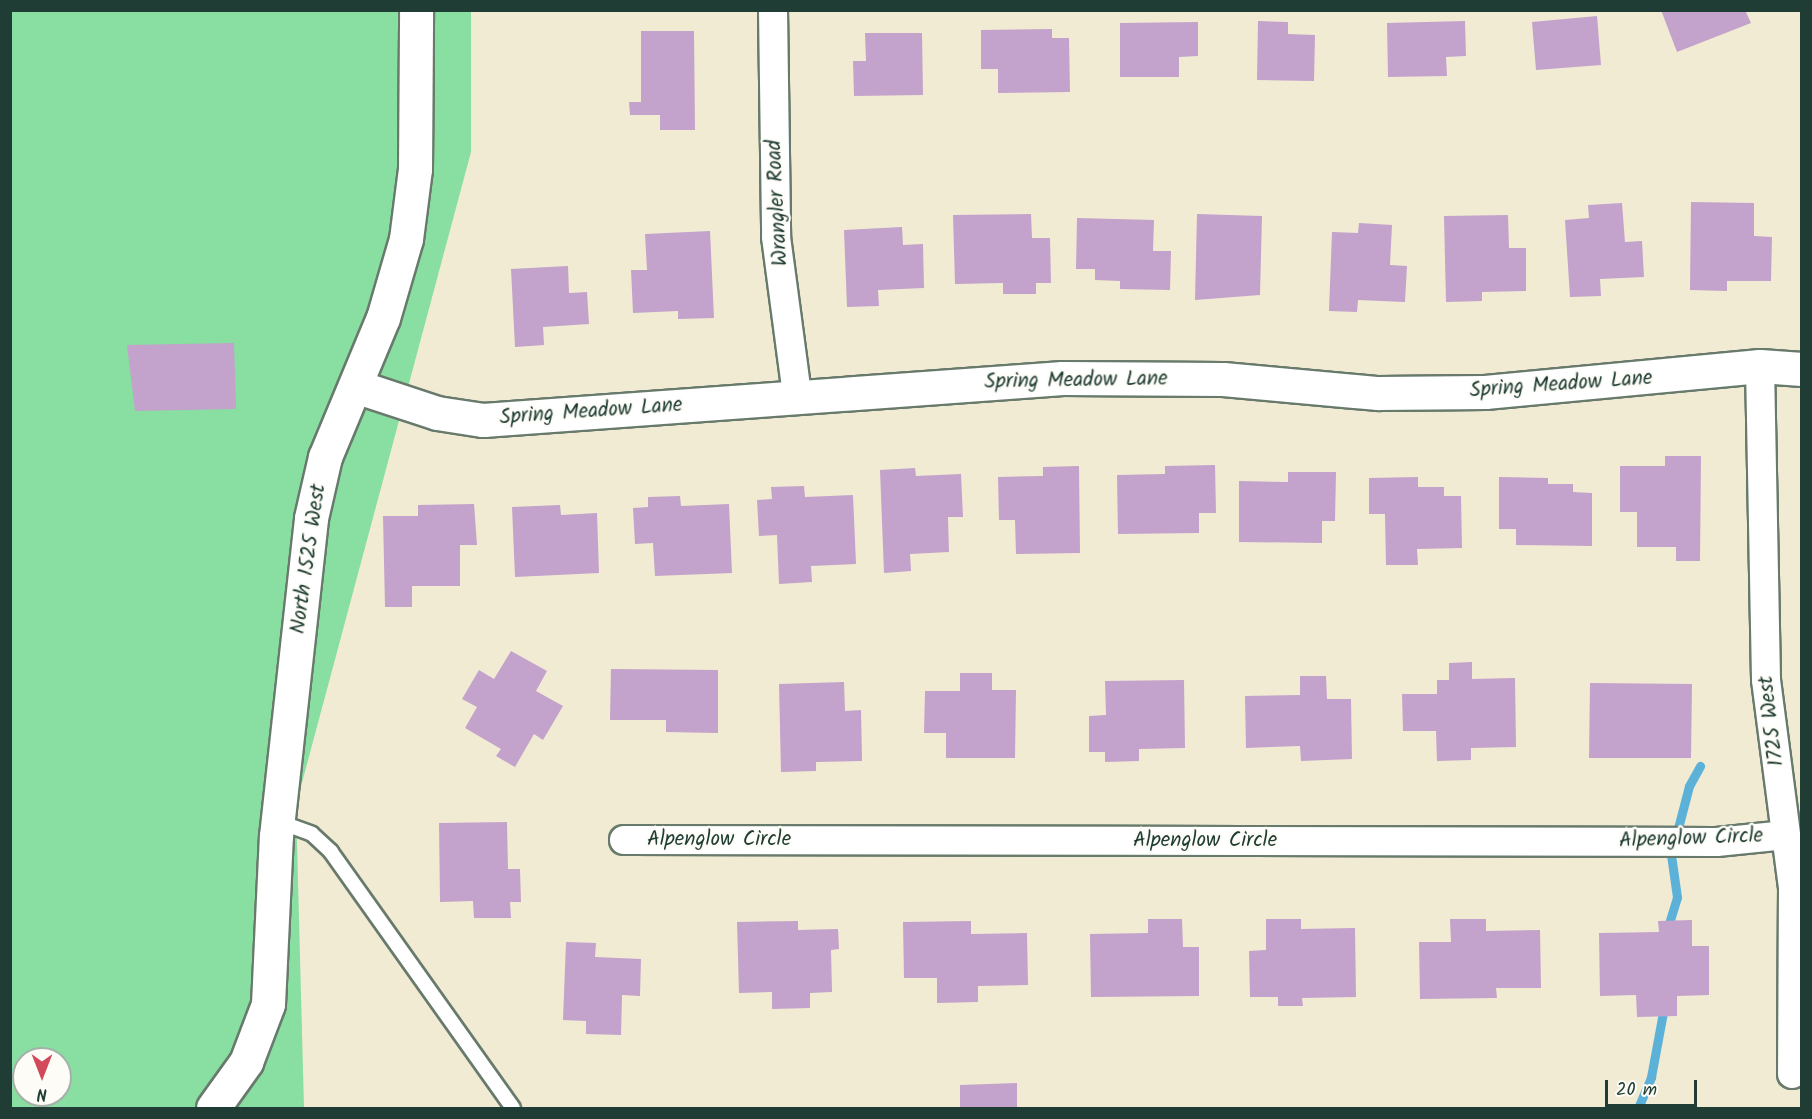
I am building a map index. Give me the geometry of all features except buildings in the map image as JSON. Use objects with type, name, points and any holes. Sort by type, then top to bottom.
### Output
[{"type":"street","name":"North 1525 West","points":[[213,1108],[246,1062],[268,1004],[277,821],[311,518],[328,449],[397,279],[406,239],[415,169],[416,10]]},
{"type":"street","name":"Wrangler Road","points":[[773,10],[776,237],[797,395]]},
{"type":"street","name":"Spring Meadow Lane","points":[[355,386],[437,413],[483,420],[797,395],[1062,378],[1223,379],[1378,393],[1485,392],[1760,366],[1802,369]]},
{"type":"street","name":"1725 West","points":[[1760,366],[1766,680],[1793,887],[1792,1074]]},
{"type":"street","name":"Alpenglow Circle","points":[[624,840],[1717,842],[1786,835]]},
{"type":"lane","points":[[277,821],[312,834],[331,852],[513,1108]]},
{"type":"green space","points":[[10,11],[471,11],[471,152],[296,805],[304,1108],[11,1108]]},
{"type":"waterway","points":[[1667,930],[1677,897],[1671,855],[1689,786],[1700,766]]},
{"type":"waterway","points":[[1638,1108],[1651,1077],[1664,1007]]}]
